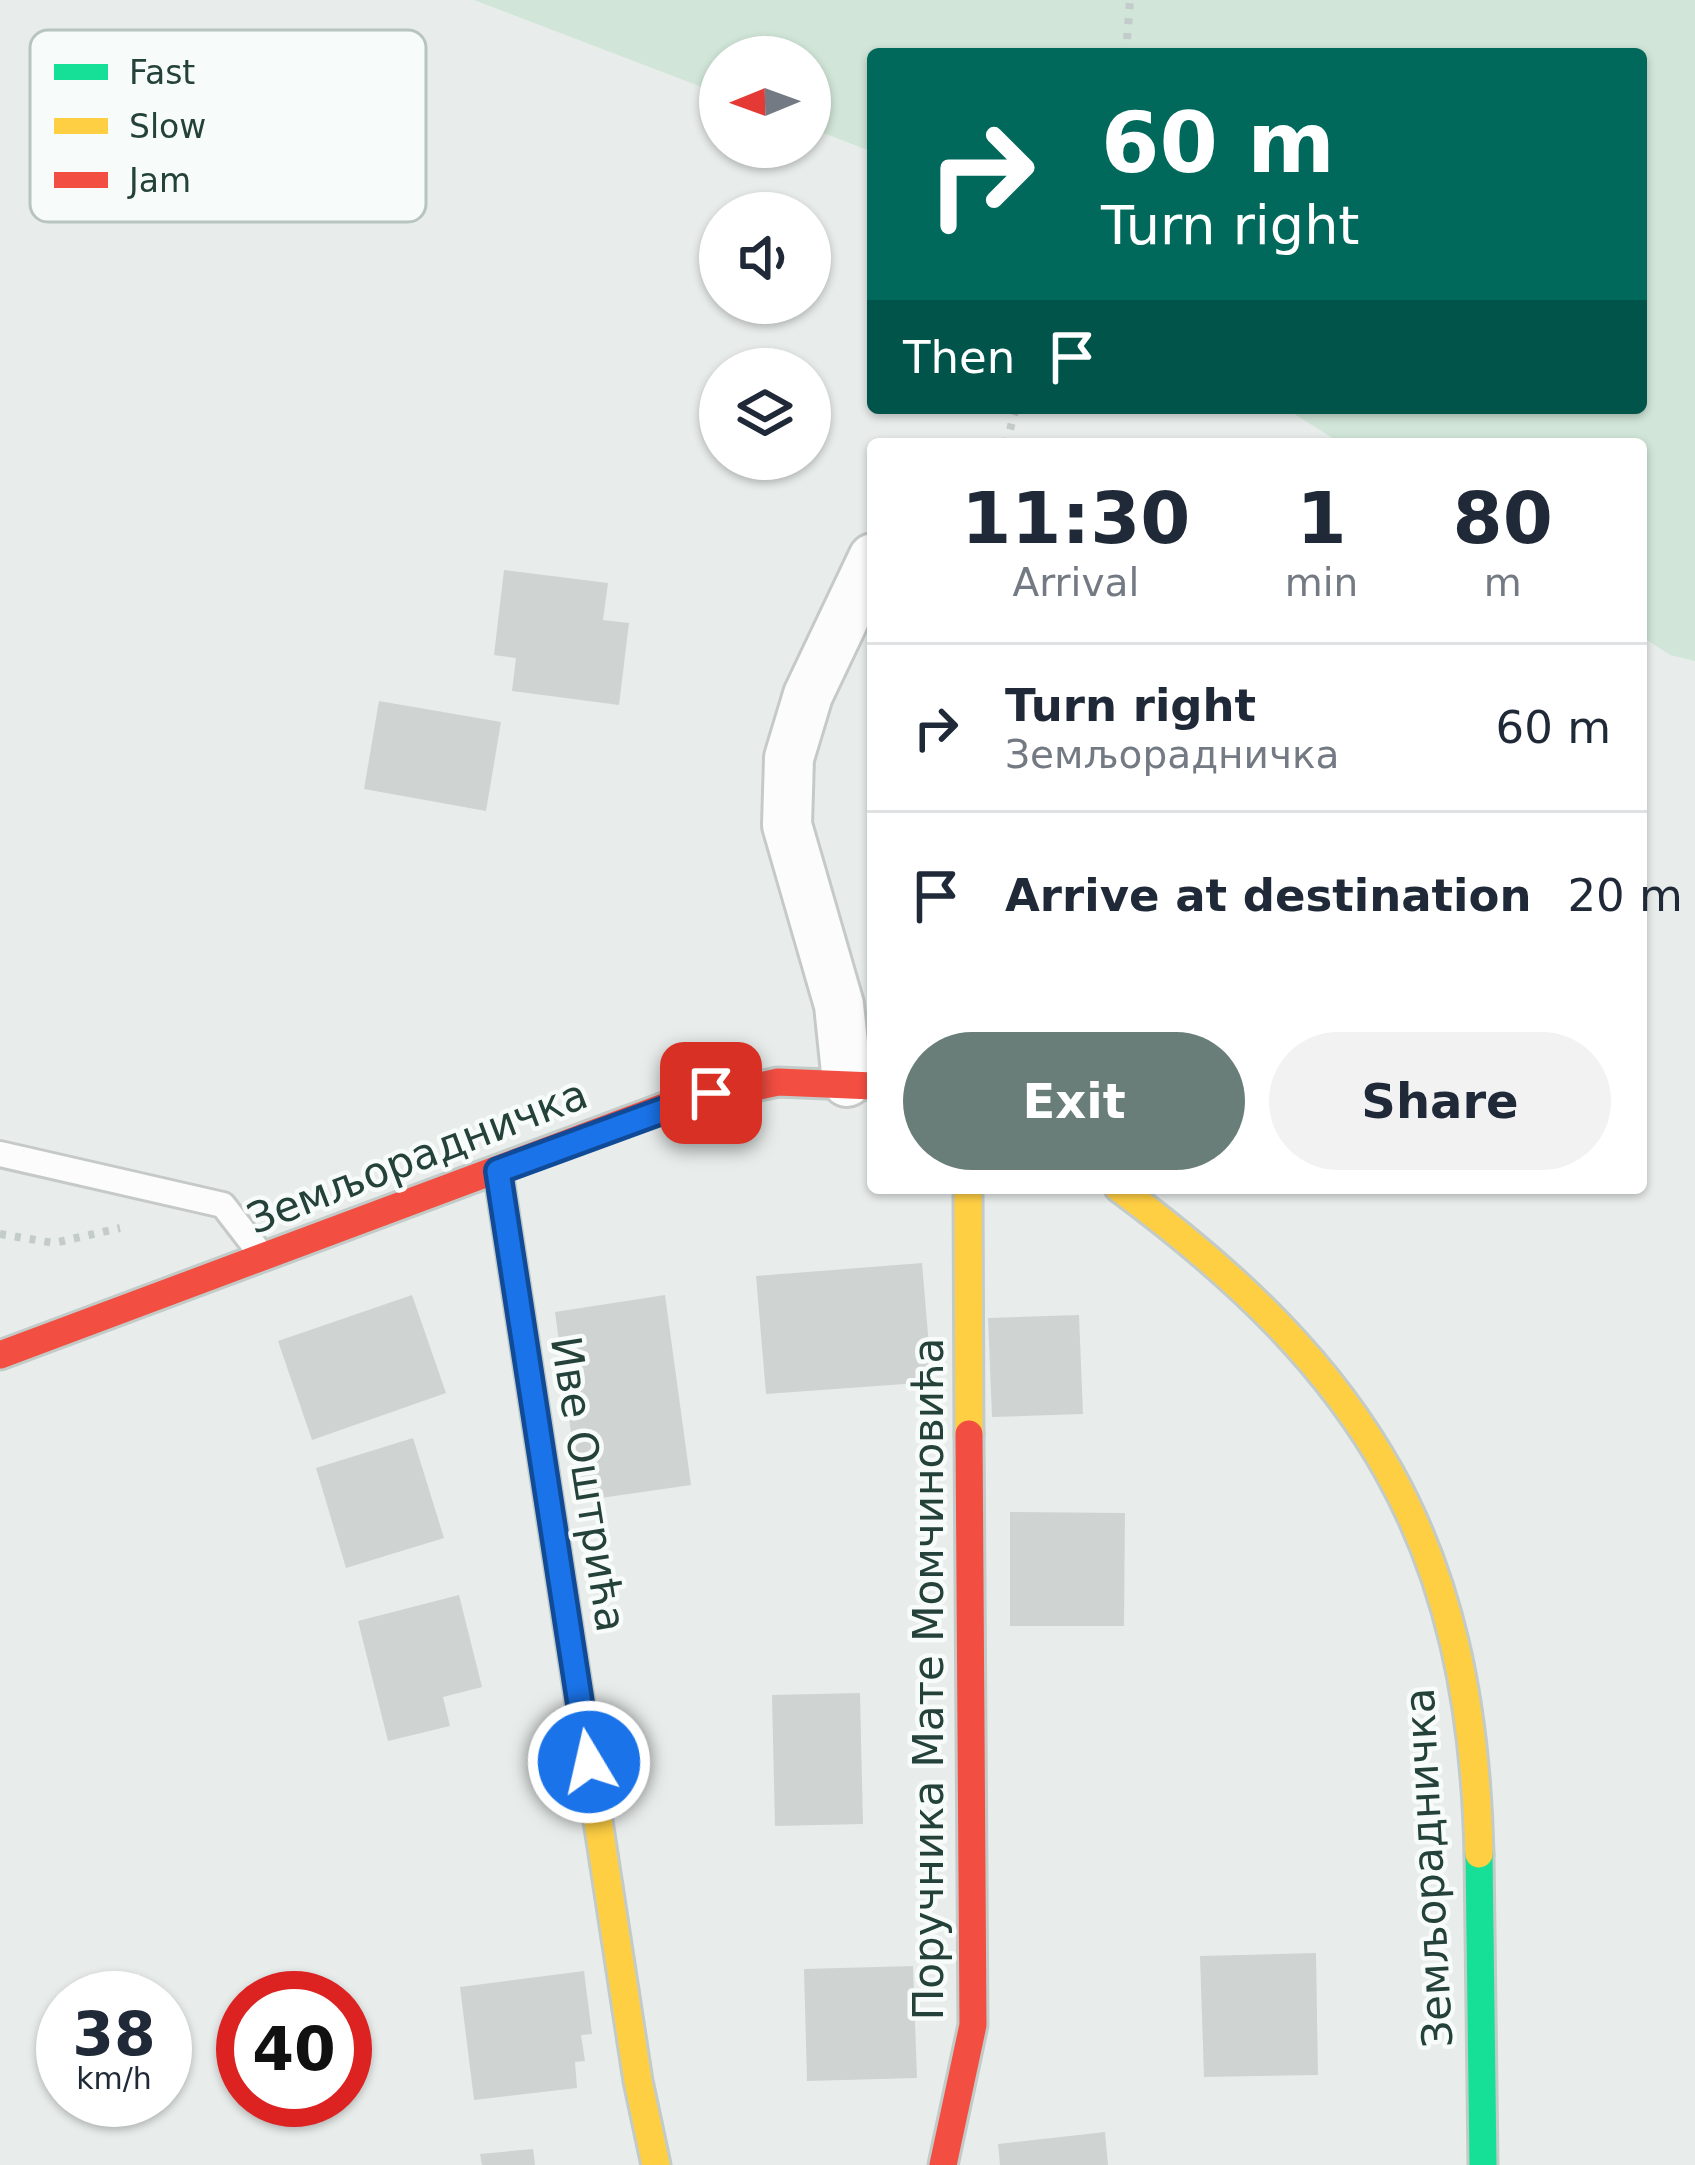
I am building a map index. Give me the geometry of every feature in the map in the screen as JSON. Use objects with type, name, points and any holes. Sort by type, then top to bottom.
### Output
[{"type":"street","points":[[860,1084],[787,825],[789,758],[808,695],[867,571]]},
{"type":"street","name":"Земљорадничка","points":[[0,1355],[711,1093],[778,1082],[860,1084]]},
{"type":"street","name":"Иве Оштрића","points":[[498,1171],[638,2080],[656,2165]]},
{"type":"street","name":"Поручника Мате Момчиновића","points":[[943,2165],[973,2025],[968,1194]]},
{"type":"street","name":"Земљорадничка","points":[[1127,1194],[1214,1257],[1319,1367],[1384,1465],[1442,1592],[1459,1654],[1472,1758],[1483,2165]]},
{"type":"lane","points":[[0,1154],[223,1205],[264,1260]]},
{"type":"path","points":[[1126,48],[1130,0]]},
{"type":"path","points":[[0,1234],[54,1243],[121,1228],[179,1196]]},
{"type":"green space","points":[[474,0],[1695,0],[1695,661],[1670,655],[1647,640],[1647,438],[1332,438],[1294,414],[1647,414],[1647,48],[867,48],[867,150],[831,136],[831,36],[699,36],[699,86]]},
{"type":"building","points":[[504,570],[608,583],[603,620],[629,623],[619,705],[512,691],[516,658],[494,655]]},
{"type":"building","points":[[379,701],[501,722],[486,811],[364,789]]},
{"type":"building","points":[[922,1263],[932,1382],[766,1394],[756,1276]]},
{"type":"building","points":[[412,1295],[446,1393],[312,1440],[278,1341]]},
{"type":"building","points":[[665,1295],[691,1485],[580,1501],[555,1312]]},
{"type":"building","points":[[1079,1315],[1083,1414],[992,1417],[988,1318]]},
{"type":"building","points":[[413,1438],[444,1538],[346,1568],[316,1468]]},
{"type":"building","points":[[1010,1512],[1125,1513],[1124,1626],[1010,1626]]},
{"type":"building","points":[[459,1595],[482,1687],[443,1697],[450,1726],[388,1741],[358,1621]]},
{"type":"building","points":[[860,1693],[863,1824],[775,1826],[772,1695]]},
{"type":"building","points":[[1316,1953],[1318,2075],[1204,2077],[1200,1956]]},
{"type":"building","points":[[913,1966],[917,2078],[807,2081],[804,1969]]},
{"type":"building","points":[[584,1971],[592,2034],[581,2035],[585,2061],[575,2062],[577,2088],[474,2100],[460,1987]]},
{"type":"building","points":[[1105,2132],[1108,2165],[1000,2165],[998,2144]]},
{"type":"building","points":[[533,2149],[535,2165],[482,2165],[480,2154]]},
{"type":"traffic: fast","points":[[1479,1854],[1483,2165]]},
{"type":"traffic: slow","points":[[498,1171],[638,2081],[656,2165]]},
{"type":"traffic: slow","points":[[968,1194],[969,1434]]},
{"type":"traffic: slow","points":[[1127,1194],[1205,1256],[1279,1325],[1340,1397],[1389,1473],[1427,1554],[1455,1644],[1472,1743],[1479,1854]]},
{"type":"traffic: jam","points":[[0,1355],[667,1106],[778,1082],[867,1086]]},
{"type":"traffic: jam","points":[[943,2165],[973,2025],[969,1434]]},
{"type":"route","points":[[589,1762],[498,1171],[632,1118],[711,1093]]}]
